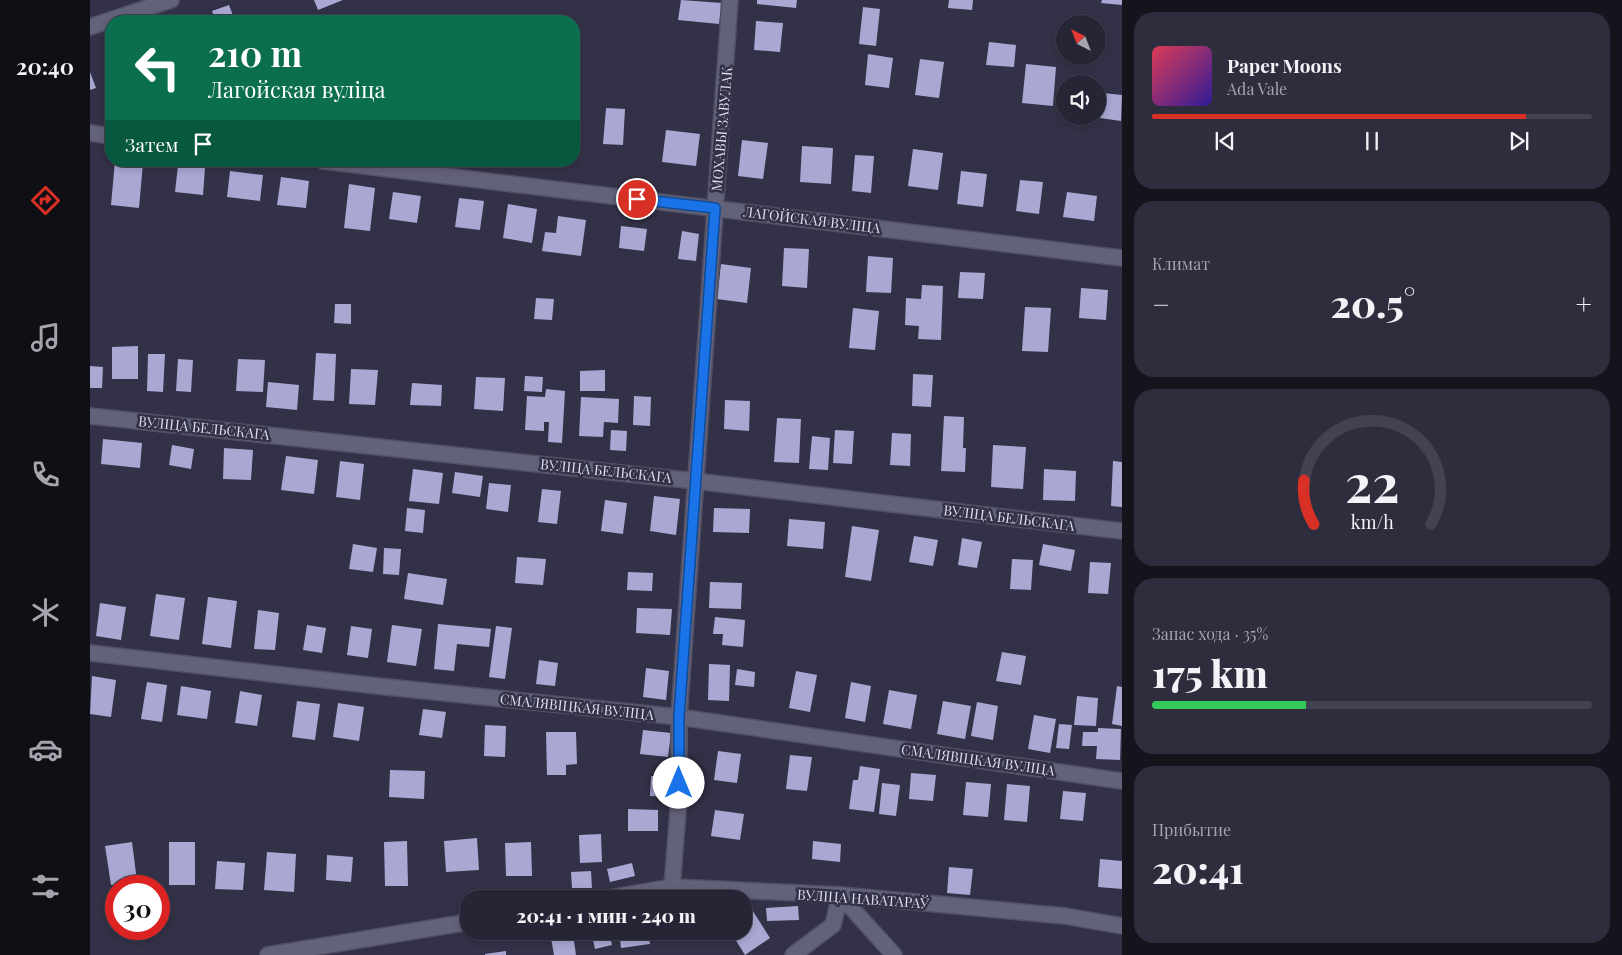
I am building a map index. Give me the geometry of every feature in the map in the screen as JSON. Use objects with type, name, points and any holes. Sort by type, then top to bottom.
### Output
[{"type":"street","points":[[126,15],[171,0]]},
{"type":"street","name":"МОХАВЫ ЗАВУЛАК","points":[[672,887],[679,799],[679,717],[730,0]]},
{"type":"street","points":[[90,27],[105,22]]},
{"type":"street","points":[[90,133],[105,135]]},
{"type":"street","name":"ЛАГОЙСКАЯ ВУЛІЦА","points":[[373,167],[1122,258]]},
{"type":"street","name":"ВУЛІЦА БЕЛЬСКАГА","points":[[90,416],[696,480],[1122,531]]},
{"type":"street","name":"СМАЛЯВІЦКАЯ ВУЛІЦА","points":[[90,653],[377,686],[679,717],[1122,781]]},
{"type":"street","name":"ВУЛІЦА НАВАТАРАЎ","points":[[655,890],[672,887],[840,895],[1064,916],[1122,926]]},
{"type":"street","points":[[793,955],[833,925],[840,895]]},
{"type":"street","points":[[840,895],[894,955]]},
{"type":"street","points":[[268,955],[460,923]]},
{"type":"building","points":[[314,0],[343,0],[318,10]]},
{"type":"building","points":[[681,0],[722,3],[719,24],[678,20]]},
{"type":"building","points":[[757,0],[797,0],[796,8],[757,4]]},
{"type":"building","points":[[949,0],[973,0],[972,10],[948,8]]},
{"type":"building","points":[[1102,0],[1122,0],[1122,5],[1101,3]]},
{"type":"building","points":[[229,5],[233,15],[214,15],[212,11]]},
{"type":"building","points":[[863,7],[880,9],[876,46],[859,44]]},
{"type":"building","points":[[756,21],[783,23],[780,52],[754,50]]},
{"type":"building","points":[[989,42],[1016,45],[1014,67],[986,65]]},
{"type":"building","points":[[868,54],[893,58],[889,88],[865,85]]},
{"type":"building","points":[[920,59],[944,62],[939,98],[915,95]]},
{"type":"building","points":[[1026,64],[1056,67],[1053,106],[1022,103]]},
{"type":"building","points":[[90,72],[96,88],[90,90]]},
{"type":"building","points":[[1106,93],[1122,95],[1121,121],[1106,119]]},
{"type":"building","points":[[606,108],[625,109],[623,145],[603,144]]},
{"type":"building","points":[[666,130],[700,134],[696,166],[662,162]]},
{"type":"building","points":[[742,140],[768,143],[763,179],[738,176]]},
{"type":"building","points":[[802,146],[833,148],[831,184],[800,182]]},
{"type":"building","points":[[913,149],[943,153],[938,190],[908,186]]},
{"type":"building","points":[[855,155],[874,156],[871,193],[852,191]]},
{"type":"building","points":[[114,167],[143,167],[139,208],[111,205]]},
{"type":"building","points":[[178,167],[205,168],[203,195],[175,192]]},
{"type":"building","points":[[230,171],[263,175],[260,201],[227,197]]},
{"type":"building","points":[[961,171],[987,174],[983,207],[957,204]]},
{"type":"building","points":[[281,177],[309,181],[306,208],[277,205]]},
{"type":"building","points":[[1020,180],[1043,182],[1039,214],[1016,211]]},
{"type":"building","points":[[349,184],[375,188],[370,231],[344,228]]},
{"type":"building","points":[[393,192],[421,196],[417,223],[389,219]]},
{"type":"building","points":[[1067,192],[1097,196],[1094,221],[1063,217]]},
{"type":"building","points":[[459,198],[484,201],[480,230],[455,227]]},
{"type":"building","points":[[508,204],[537,209],[532,243],[503,238]]},
{"type":"building","points":[[558,216],[586,220],[581,256],[542,251],[545,232],[556,233]]},
{"type":"building","points":[[621,226],[647,229],[644,251],[619,248]]},
{"type":"building","points":[[682,231],[699,234],[696,261],[678,259]]},
{"type":"building","points":[[784,248],[809,249],[807,288],[782,286]]},
{"type":"building","points":[[868,256],[893,258],[891,293],[866,292]]},
{"type":"building","points":[[721,264],[751,268],[747,303],[717,299]]},
{"type":"building","points":[[960,272],[985,273],[983,299],[958,298]]},
{"type":"building","points":[[922,285],[943,286],[941,340],[918,339],[919,326],[905,325],[906,298],[921,299]]},
{"type":"building","points":[[1081,288],[1108,290],[1106,320],[1079,318]]},
{"type":"building","points":[[536,298],[554,299],[552,320],[534,319]]},
{"type":"building","points":[[335,304],[351,304],[351,324],[334,323]]},
{"type":"building","points":[[1025,307],[1051,308],[1048,352],[1022,351]]},
{"type":"building","points":[[853,308],[879,311],[875,350],[849,348]]},
{"type":"building","points":[[138,346],[138,379],[112,379],[112,347]]},
{"type":"building","points":[[316,353],[336,354],[334,401],[313,400]]},
{"type":"building","points":[[148,354],[165,354],[163,392],[147,391]]},
{"type":"building","points":[[178,359],[193,360],[191,392],[176,391]]},
{"type":"building","points":[[238,359],[265,360],[263,392],[236,391]]},
{"type":"building","points":[[90,366],[103,367],[102,388],[90,388]]},
{"type":"building","points":[[351,369],[378,370],[375,405],[349,404]]},
{"type":"building","points":[[605,370],[605,391],[580,391],[580,371]]},
{"type":"building","points":[[913,374],[933,375],[931,407],[912,406]]},
{"type":"building","points":[[525,376],[543,377],[542,392],[524,391]]},
{"type":"building","points":[[476,377],[505,378],[503,411],[474,409]]},
{"type":"building","points":[[268,382],[299,385],[297,410],[266,407]]},
{"type":"building","points":[[412,383],[442,385],[441,406],[410,405]]},
{"type":"building","points":[[546,389],[565,391],[562,443],[548,442],[549,422],[544,422],[544,431],[525,430],[527,396],[545,397]]},
{"type":"building","points":[[634,396],[651,397],[650,426],[633,425]]},
{"type":"building","points":[[581,397],[619,399],[618,423],[604,422],[603,437],[579,436]]},
{"type":"building","points":[[725,400],[750,401],[749,431],[724,429]]},
{"type":"building","points":[[944,416],[964,417],[963,448],[966,448],[965,472],[941,471]]},
{"type":"building","points":[[777,418],[801,419],[799,463],[774,462]]},
{"type":"building","points":[[611,430],[627,431],[626,451],[610,450]]},
{"type":"building","points":[[835,430],[854,431],[852,464],[833,463]]},
{"type":"building","points":[[892,433],[911,434],[910,466],[890,465]]},
{"type":"building","points":[[812,436],[830,438],[828,470],[809,469]]},
{"type":"building","points":[[103,439],[142,443],[140,468],[101,464]]},
{"type":"building","points":[[172,445],[194,449],[191,469],[169,465]]},
{"type":"building","points":[[993,445],[1026,447],[1023,489],[991,487]]},
{"type":"building","points":[[224,448],[253,450],[251,480],[223,479]]},
{"type":"building","points":[[286,456],[318,460],[314,494],[281,490]]},
{"type":"building","points":[[340,461],[364,464],[360,500],[336,497]]},
{"type":"building","points":[[1113,461],[1122,462],[1122,507],[1111,506]]},
{"type":"building","points":[[413,469],[443,473],[439,504],[409,501]]},
{"type":"building","points":[[1044,469],[1076,471],[1075,501],[1043,500]]},
{"type":"building","points":[[455,472],[483,476],[480,497],[452,493]]},
{"type":"building","points":[[489,483],[511,485],[508,512],[486,509]]},
{"type":"building","points":[[542,489],[561,491],[557,524],[538,522]]},
{"type":"building","points":[[654,496],[680,499],[676,535],[650,531]]},
{"type":"building","points":[[605,500],[627,503],[623,534],[601,531]]},
{"type":"building","points":[[407,508],[425,510],[423,533],[405,531]]},
{"type":"building","points":[[714,508],[750,509],[749,533],[713,532]]},
{"type":"building","points":[[789,519],[825,522],[823,549],[787,546]]},
{"type":"building","points":[[852,526],[879,530],[871,581],[845,577]]},
{"type":"building","points":[[914,536],[938,540],[933,566],[909,562]]},
{"type":"building","points":[[962,538],[982,542],[977,568],[958,565]]},
{"type":"building","points":[[353,544],[377,548],[373,572],[349,569]]},
{"type":"building","points":[[1043,544],[1075,550],[1071,571],[1039,565]]},
{"type":"building","points":[[384,548],[401,549],[399,575],[383,574]]},
{"type":"building","points":[[517,557],[546,559],[543,585],[515,583]]},
{"type":"building","points":[[1012,559],[1033,560],[1031,590],[1010,589]]},
{"type":"building","points":[[1090,562],[1111,563],[1108,594],[1088,593]]},
{"type":"building","points":[[628,572],[653,573],[652,591],[627,590]]},
{"type":"building","points":[[408,573],[447,579],[443,605],[404,599]]},
{"type":"building","points":[[710,582],[742,583],[741,609],[709,608]]},
{"type":"building","points":[[156,594],[185,598],[179,640],[150,636]]},
{"type":"building","points":[[208,597],[237,601],[231,648],[202,644]]},
{"type":"building","points":[[100,603],[126,607],[121,640],[96,636]]},
{"type":"building","points":[[637,608],[672,609],[670,635],[636,633]]},
{"type":"building","points":[[258,610],[279,613],[275,650],[254,649]]},
{"type":"building","points":[[715,617],[745,620],[743,647],[722,645],[723,634],[713,634]]},
{"type":"building","points":[[438,624],[491,629],[489,647],[457,644],[454,671],[434,669]]},
{"type":"building","points":[[307,625],[326,628],[322,653],[303,650]]},
{"type":"building","points":[[392,625],[422,629],[416,666],[387,662]]},
{"type":"building","points":[[351,626],[372,629],[368,658],[347,655]]},
{"type":"building","points":[[496,626],[512,628],[505,679],[489,677]]},
{"type":"building","points":[[1002,652],[1026,656],[1021,685],[996,681]]},
{"type":"building","points":[[539,660],[558,663],[555,686],[536,684]]},
{"type":"building","points":[[709,664],[730,665],[729,701],[708,700]]},
{"type":"building","points":[[646,668],[669,671],[666,700],[643,697]]},
{"type":"building","points":[[737,669],[755,672],[754,687],[735,685]]},
{"type":"building","points":[[796,671],[817,675],[810,712],[789,708]]},
{"type":"building","points":[[92,676],[116,680],[111,717],[90,714]]},
{"type":"building","points":[[147,682],[167,685],[162,722],[141,719]]},
{"type":"building","points":[[851,682],[871,686],[865,722],[845,718]]},
{"type":"building","points":[[181,686],[211,691],[207,719],[177,715]]},
{"type":"building","points":[[1117,686],[1122,687],[1122,726],[1112,724]]},
{"type":"building","points":[[889,690],[917,695],[911,729],[883,724]]},
{"type":"building","points":[[240,691],[262,695],[257,726],[235,723]]},
{"type":"building","points":[[1077,696],[1098,698],[1096,726],[1074,725]]},
{"type":"building","points":[[297,701],[320,704],[315,740],[292,737]]},
{"type":"building","points":[[943,701],[971,706],[965,739],[937,734]]},
{"type":"building","points":[[977,702],[998,706],[993,740],[971,736]]},
{"type":"building","points":[[338,703],[364,707],[359,741],[333,737]]},
{"type":"building","points":[[423,709],[446,712],[442,738],[419,735]]},
{"type":"building","points":[[1034,715],[1056,719],[1050,753],[1028,749]]},
{"type":"building","points":[[1059,724],[1072,725],[1069,749],[1056,748]]},
{"type":"building","points":[[485,725],[506,726],[505,757],[484,756]]},
{"type":"building","points":[[1098,728],[1121,729],[1120,760],[1096,759],[1097,746],[1082,746],[1083,732],[1098,732]]},
{"type":"building","points":[[643,730],[671,733],[668,757],[640,754]]},
{"type":"building","points":[[546,732],[576,732],[577,764],[566,765],[566,775],[547,775]]},
{"type":"building","points":[[718,751],[741,754],[737,783],[714,780]]},
{"type":"building","points":[[790,755],[812,757],[807,791],[786,789]]},
{"type":"building","points":[[860,766],[880,769],[874,812],[849,809],[853,780],[858,780]]},
{"type":"building","points":[[390,770],[425,771],[424,799],[389,797]]},
{"type":"building","points":[[911,773],[936,775],[933,801],[909,799]]},
{"type":"building","points":[[651,776],[672,777],[671,797],[650,796]]},
{"type":"building","points":[[966,782],[991,784],[988,817],[963,815]]},
{"type":"building","points":[[882,783],[900,785],[896,816],[879,814]]},
{"type":"building","points":[[1007,784],[1030,786],[1027,822],[1004,820]]},
{"type":"building","points":[[1063,791],[1086,793],[1083,821],[1060,819]]},
{"type":"building","points":[[628,809],[658,810],[658,831],[628,831]]},
{"type":"building","points":[[715,810],[744,814],[740,840],[711,836]]},
{"type":"building","points":[[601,834],[602,862],[580,863],[579,835]]},
{"type":"building","points":[[477,838],[479,870],[446,872],[444,841]]},
{"type":"building","points":[[407,841],[408,886],[385,886],[384,842]]},
{"type":"building","points":[[813,841],[841,844],[840,862],[812,859]]},
{"type":"building","points":[[132,842],[136,875],[109,875],[105,846]]},
{"type":"building","points":[[169,842],[195,842],[195,885],[170,885]]},
{"type":"building","points":[[531,842],[532,876],[506,876],[505,843]]},
{"type":"building","points":[[267,852],[296,854],[294,892],[264,890]]},
{"type":"building","points":[[327,855],[353,857],[351,882],[326,880]]},
{"type":"building","points":[[1100,859],[1122,861],[1122,889],[1098,887]]},
{"type":"building","points":[[217,861],[245,863],[243,890],[215,889]]},
{"type":"building","points":[[632,863],[635,876],[610,882],[607,869]]},
{"type":"building","points":[[949,867],[973,869],[970,895],[947,893]]},
{"type":"building","points":[[591,871],[592,888],[572,888],[571,872]]},
{"type":"building","points":[[798,906],[799,920],[767,921],[766,908]]},
{"type":"building","points":[[752,910],[770,938],[745,955],[736,940],[752,940]]},
{"type":"building","points":[[551,940],[574,940],[576,955],[554,955]]},
{"type":"building","points":[[593,940],[611,940],[612,945],[595,949]]},
{"type":"building","points":[[620,940],[649,940],[650,944],[621,948]]},
{"type":"building","points":[[506,951],[506,955],[485,955],[485,954]]},
{"type":"route","points":[[637,199],[715,208],[679,717],[679,783]]}]
